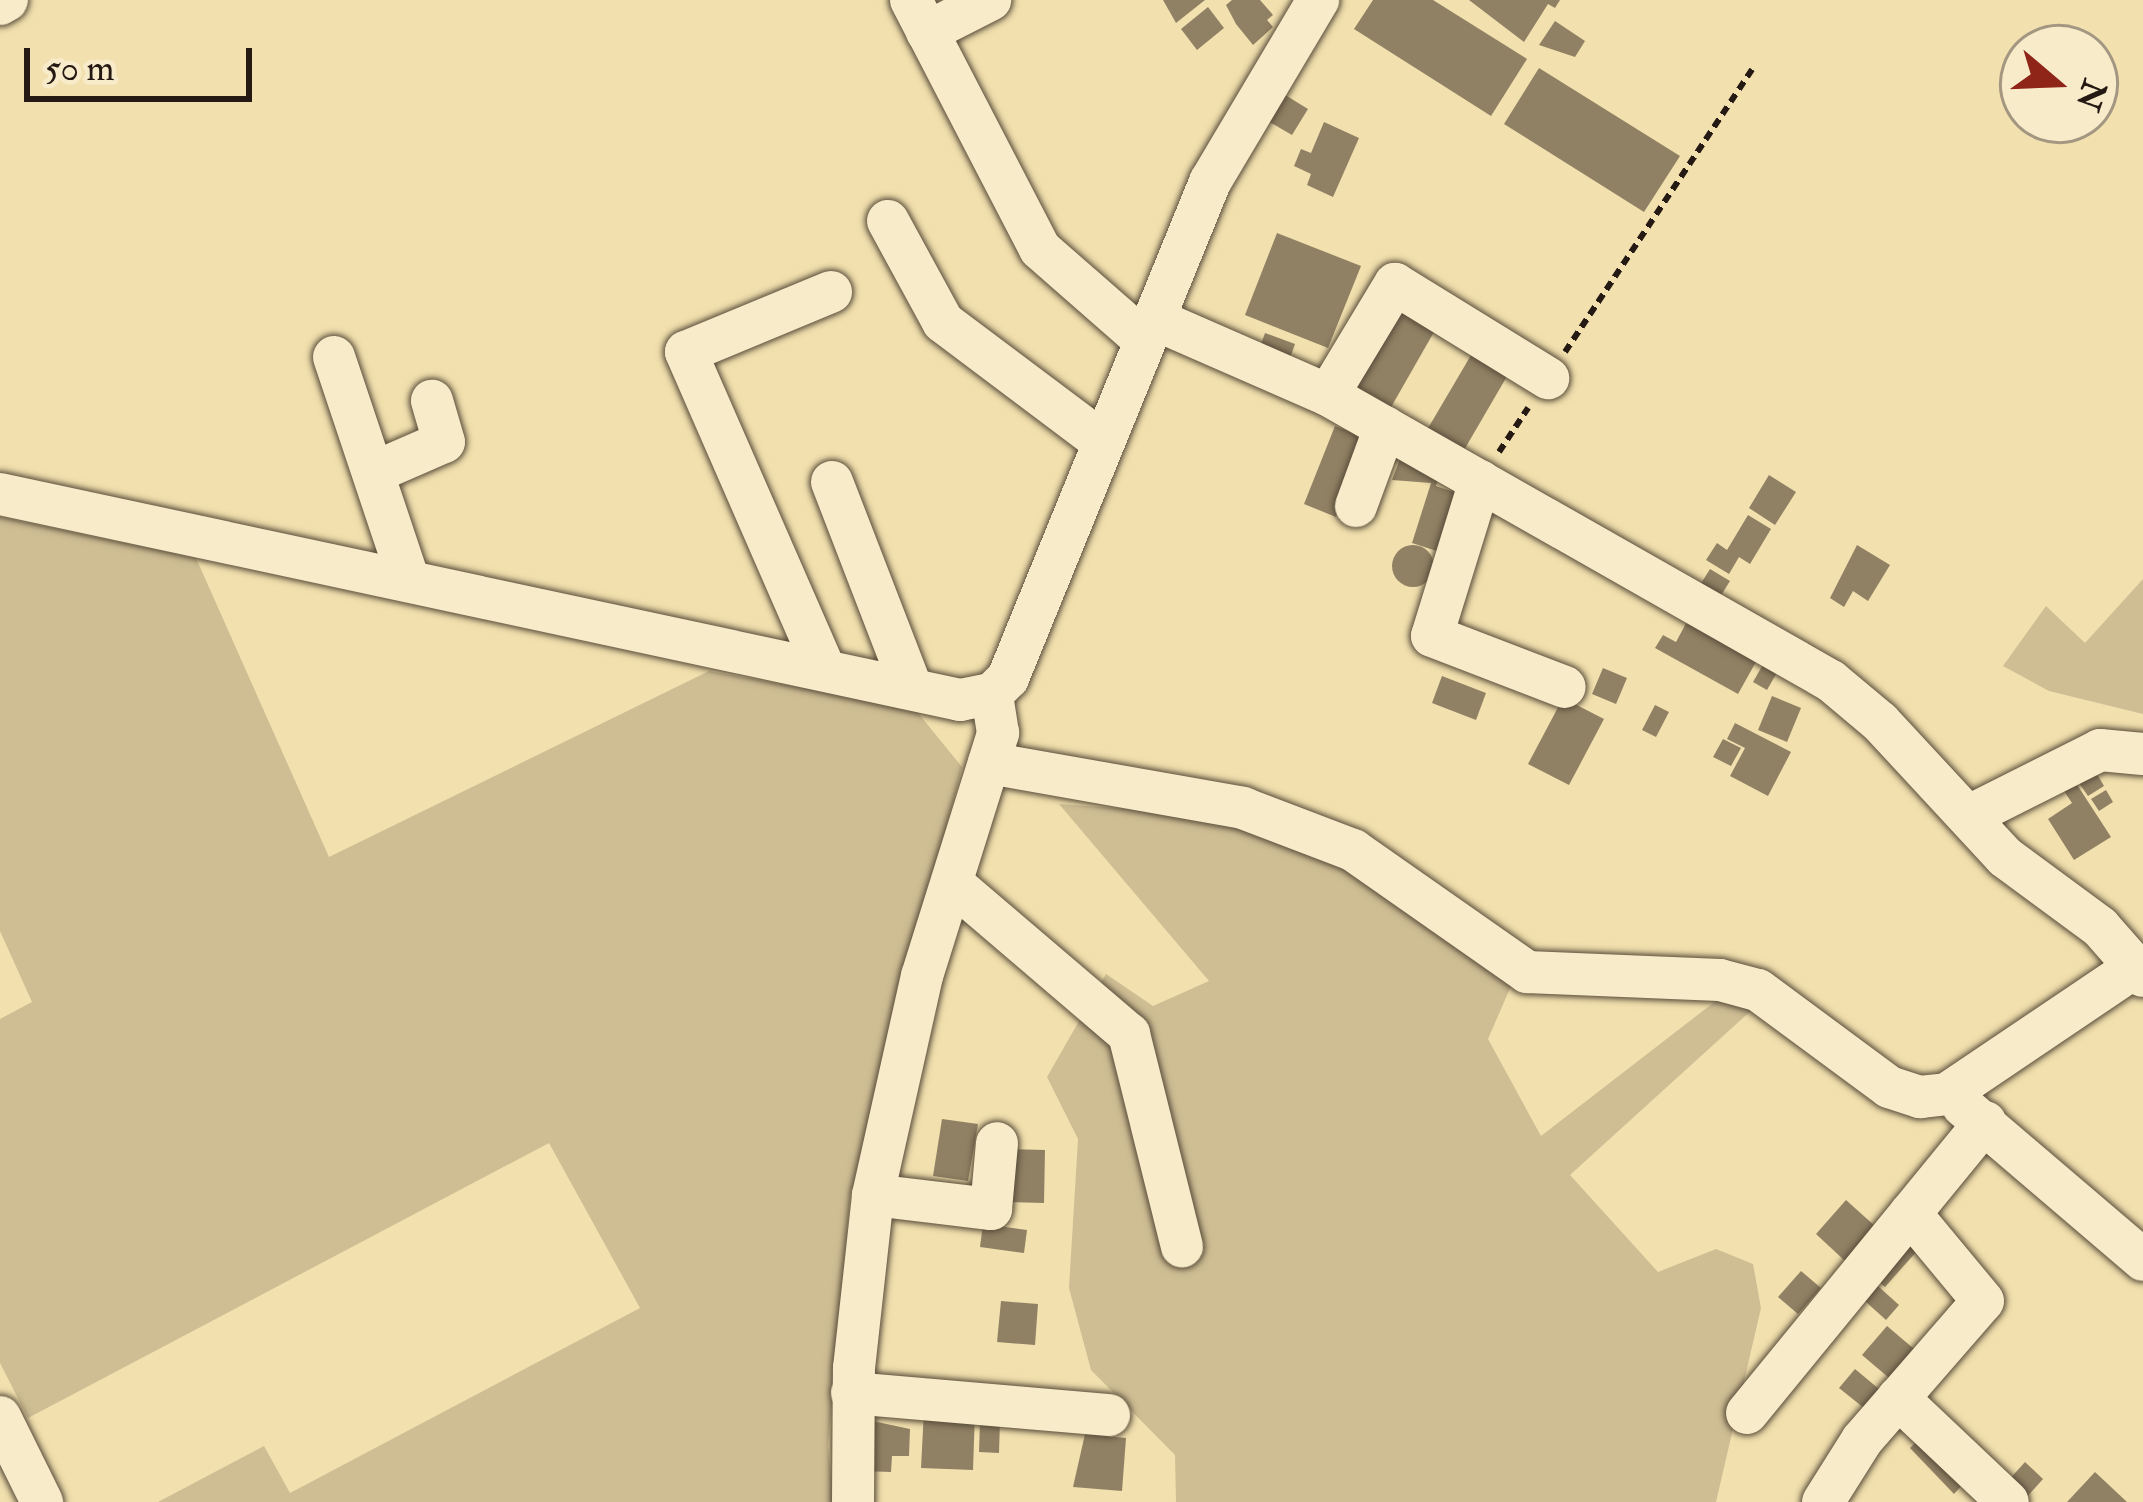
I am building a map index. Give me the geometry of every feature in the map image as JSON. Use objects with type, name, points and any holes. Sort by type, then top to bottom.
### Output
[{"type":"street","points":[[989,763],[1243,808],[1353,850],[1527,972],[1568,980],[1720,980],[1758,990],[1889,1087],[1920,1097],[1947,1094],[2139,972],[1969,817],[1831,681],[1328,395],[1149,329],[1040,249],[919,16],[990,0]]},
{"type":"street","points":[[0,494],[960,700],[992,694],[1008,678],[1149,329],[1240,121],[1313,2]]},
{"type":"street","points":[[888,221],[944,322],[1103,442]]},
{"type":"street","points":[[1328,395],[1395,284],[1548,378]]},
{"type":"street","points":[[824,668],[686,352],[831,292]]},
{"type":"street","points":[[334,357],[408,578]]},
{"type":"street","points":[[375,472],[444,442],[432,400]]},
{"type":"street","points":[[1356,506],[1384,427]]},
{"type":"street","points":[[833,481],[912,689]]},
{"type":"street","points":[[1480,481],[1432,636],[1565,687]]},
{"type":"street","points":[[853,1502],[853,1394],[873,1195],[952,883],[998,733],[992,694]]},
{"type":"street","points":[[1969,817],[2100,750],[2143,754]]},
{"type":"street","points":[[952,883],[1129,1034],[1181,1246]]},
{"type":"street","points":[[1947,1094],[2143,1260]]},
{"type":"street","points":[[1747,1412],[1984,1122]]},
{"type":"street","points":[[873,1195],[991,1209],[998,1143]]},
{"type":"street","points":[[1823,1502],[1898,1398],[1983,1301],[1910,1213]]},
{"type":"street","points":[[853,1394],[1109,1414]]},
{"type":"street","points":[[1898,1398],[2008,1502]]},
{"type":"street","points":[[0,1417],[42,1502]]},
{"type":"path","points":[[1480,481],[1752,69]]},
{"type":"shaded area","points":[[0,517],[196,558],[329,857],[709,671],[914,708],[962,767],[850,1197],[828,1446],[834,1502],[158,1502],[264,1446],[290,1493],[640,1308],[549,1143],[28,1418],[0,1363],[0,1019],[32,1002],[0,931]]},
{"type":"shaded area","points":[[2143,579],[2143,714],[2049,691],[2003,666],[2046,606],[2085,643]]},
{"type":"shaded area","points":[[1059,804],[1239,817],[1350,854],[1518,970],[1488,1039],[1541,1136],[1717,1000],[1755,1007],[1570,1175],[1658,1272],[1716,1249],[1753,1264],[1761,1308],[1716,1502],[1176,1502],[1175,1455],[1091,1370],[1069,1288],[1078,1139],[1047,1077],[1106,974],[1153,1006],[1209,981]]},
{"type":"building","points":[[1163,0],[1205,0],[1176,23]]},
{"type":"building","points":[[1232,0],[1260,0],[1273,15],[1267,20],[1273,27],[1253,45],[1226,5]]},
{"type":"building","points":[[1373,0],[1433,0],[1527,59],[1491,116],[1354,29]]},
{"type":"building","points":[[1469,0],[1560,0],[1555,8],[1548,4],[1524,42]]},
{"type":"building","points":[[1208,7],[1224,28],[1197,50],[1181,29]]},
{"type":"building","points":[[1555,21],[1585,41],[1575,57],[1539,45]]},
{"type":"building","points":[[1539,68],[1680,156],[1644,212],[1504,124]]},
{"type":"building","points":[[1282,93],[1308,109],[1292,135],[1266,120]]},
{"type":"building","points":[[1324,122],[1359,138],[1333,197],[1307,185],[1311,174],[1294,166],[1301,149],[1311,153]]},
{"type":"building","points":[[1277,233],[1361,266],[1328,348],[1245,315]]},
{"type":"building","points":[[1402,304],[1438,325],[1386,416],[1350,395]]},
{"type":"building","points":[[1265,333],[1295,344],[1289,361],[1259,350]]},
{"type":"building","points":[[1477,345],[1513,366],[1460,457],[1424,435]]},
{"type":"building","points":[[1335,426],[1367,438],[1336,517],[1304,504]]},
{"type":"building","points":[[1400,459],[1440,473],[1436,486],[1465,496],[1446,554],[1412,543],[1431,483],[1392,480]]},
{"type":"building","points":[[1769,475],[1796,492],[1775,525],[1749,508]]},
{"type":"building","points":[[1748,515],[1771,529],[1750,564],[1739,557],[1729,574],[1706,560],[1717,543],[1727,550]]},
{"type":"building","points":[[1413,545],[1428,551],[1434,566],[1428,581],[1413,587],[1398,581],[1392,566],[1398,551]]},
{"type":"building","points":[[1857,545],[1890,565],[1868,601],[1853,591],[1844,607],[1830,598]]},
{"type":"building","points":[[1710,569],[1730,581],[1720,597],[1700,585]]},
{"type":"building","points":[[1691,614],[1761,653],[1738,694],[1655,648],[1663,635],[1676,642]]},
{"type":"building","points":[[1765,661],[1779,669],[1767,690],[1753,682]]},
{"type":"building","points":[[1603,668],[1627,678],[1616,704],[1592,694]]},
{"type":"building","points":[[1442,676],[1486,693],[1476,720],[1432,703]]},
{"type":"building","points":[[1772,696],[1801,708],[1787,742],[1758,730]]},
{"type":"building","points":[[1563,698],[1604,719],[1569,785],[1528,764]]},
{"type":"building","points":[[1655,705],[1669,712],[1656,737],[1642,730]]},
{"type":"building","points":[[1735,723],[1791,752],[1768,796],[1730,776],[1745,748],[1727,739]]},
{"type":"building","points":[[1723,739],[1741,748],[1731,766],[1713,757]]},
{"type":"building","points":[[2094,769],[2104,786],[2088,796],[2077,780]]},
{"type":"building","points":[[2074,780],[2111,837],[2074,860],[2048,819],[2072,803],[2062,788]]},
{"type":"building","points":[[2106,790],[2113,802],[2099,811],[2091,799]]},
{"type":"building","points":[[942,1119],[978,1124],[968,1181],[933,1176]]},
{"type":"building","points":[[1009,1149],[1045,1150],[1044,1203],[1003,1202]]},
{"type":"building","points":[[1846,1200],[1876,1227],[1845,1261],[1816,1234]]},
{"type":"building","points":[[983,1224],[1027,1230],[1024,1253],[980,1247]]},
{"type":"building","points":[[1903,1240],[1917,1251],[1885,1287],[1872,1276]]},
{"type":"building","points":[[1801,1271],[1821,1288],[1798,1314],[1778,1297]]},
{"type":"building","points":[[1869,1278],[1899,1305],[1886,1320],[1855,1292]]},
{"type":"building","points":[[1001,1301],[1038,1304],[1035,1345],[997,1342]]},
{"type":"building","points":[[1887,1326],[1920,1354],[1895,1383],[1862,1355]]},
{"type":"building","points":[[1855,1369],[1879,1389],[1864,1408],[1839,1388]]},
{"type":"building","points":[[924,1410],[975,1412],[973,1470],[921,1468]]},
{"type":"building","points":[[863,1419],[910,1429],[909,1456],[892,1456],[891,1472],[861,1471]]},
{"type":"building","points":[[980,1420],[1000,1420],[999,1453],[979,1452]]},
{"type":"building","points":[[1085,1434],[1126,1438],[1122,1491],[1073,1487]]},
{"type":"building","points":[[1921,1437],[1965,1482],[1954,1494],[1910,1448]]},
{"type":"building","points":[[2025,1462],[2043,1479],[2024,1500],[2006,1483]]},
{"type":"building","points":[[2095,1472],[2127,1502],[2067,1502]]}]
